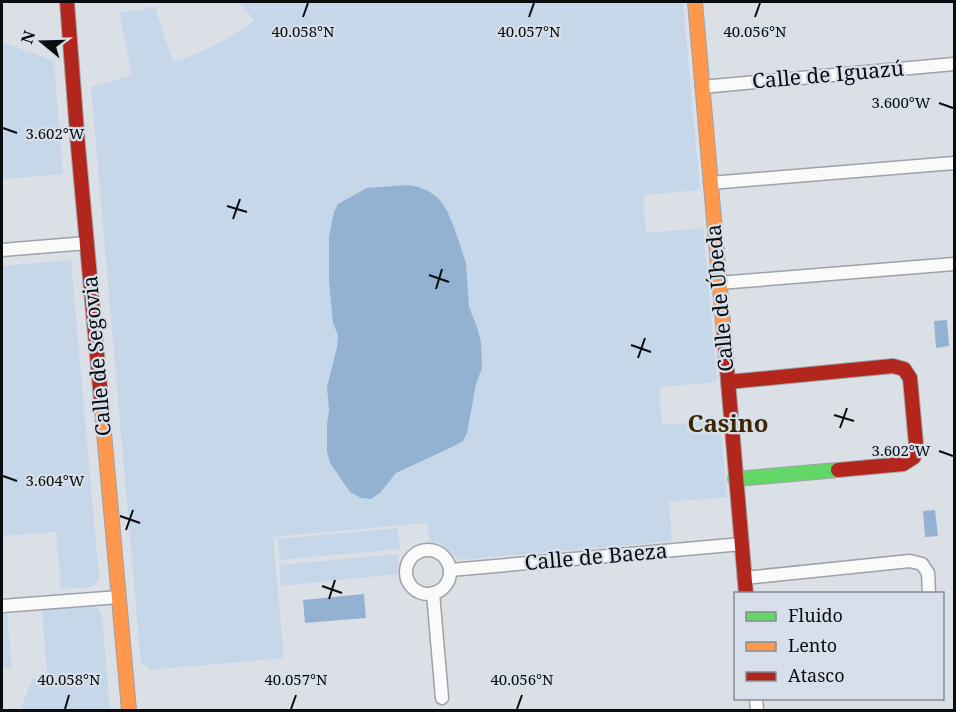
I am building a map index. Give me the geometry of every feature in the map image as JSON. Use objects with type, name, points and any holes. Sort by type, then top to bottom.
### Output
[{"type":"street","name":"Calle de Segovia","points":[[67,2],[129,711]]},
{"type":"street","name":"Calle de Úbeda","points":[[695,2],[746,592]]},
{"type":"street","name":"Calle de Iguazú","points":[[702,87],[954,64]]},
{"type":"street","points":[[710,183],[954,163]]},
{"type":"street","points":[[2,250],[87,243]]},
{"type":"street","points":[[719,283],[954,264]]},
{"type":"street","points":[[728,382],[893,366],[904,369],[910,378],[916,444],[914,457],[903,464],[735,479]]},
{"type":"street","name":"Calle de Baeza","points":[[450,570],[742,544]]},
{"type":"street","points":[[425,550],[443,555],[450,570],[447,584],[433,593],[416,590],[409,583],[406,574],[413,556],[425,550]]},
{"type":"street","points":[[744,578],[910,561],[922,564],[928,573],[929,592]]},
{"type":"street","points":[[433,593],[442,698]]},
{"type":"street","points":[[2,606],[119,597]]},
{"type":"shaded area","points":[[239,2],[683,2],[700,190],[643,195],[646,233],[703,228],[717,382],[659,387],[662,425],[720,420],[727,497],[669,502],[672,541],[460,560],[444,546],[430,542],[427,523],[273,537],[284,658],[149,670],[148,665],[141,665],[91,87],[132,75],[119,12],[155,7],[173,62],[215,45],[254,20]]},
{"type":"shaded area","points":[[2,42],[54,61],[63,174],[2,179]]},
{"type":"shaded area","points":[[71,260],[99,577],[97,583],[91,587],[61,589],[56,532],[2,536],[2,266]]},
{"type":"shaded area","points":[[398,528],[400,549],[280,560],[278,539]]},
{"type":"shaded area","points":[[398,554],[398,574],[281,586],[279,565]]},
{"type":"shaded area","points":[[93,606],[98,608],[102,614],[110,710],[20,710],[33,678],[48,684],[42,610]]},
{"type":"shaded area","points":[[7,613],[12,670],[2,666],[2,614]]},
{"type":"water","points":[[408,185],[430,192],[440,200],[454,227],[466,263],[469,307],[481,343],[482,368],[476,384],[467,433],[463,441],[396,473],[380,493],[371,499],[361,498],[350,492],[330,463],[327,451],[329,410],[327,387],[338,335],[333,323],[329,281],[329,236],[338,204],[367,188]]},
{"type":"water","points":[[947,320],[949,346],[936,348],[934,321]]},
{"type":"water","points":[[935,510],[938,536],[925,537],[923,511]]},
{"type":"water","points":[[364,594],[366,618],[305,623],[303,600]]},
{"type":"traffic: fast","points":[[735,479],[838,470]]},
{"type":"traffic: slow","points":[[695,2],[724,334]]},
{"type":"traffic: slow","points":[[101,399],[129,710]]},
{"type":"traffic: jam","points":[[67,2],[101,399]]},
{"type":"traffic: jam","points":[[724,334],[746,592]]},
{"type":"traffic: jam","points":[[728,382],[893,366],[904,369],[910,378],[916,444],[914,457],[903,464],[838,470]]},
{"type":"district","name":"Casino","points":[[728,424]]}]
